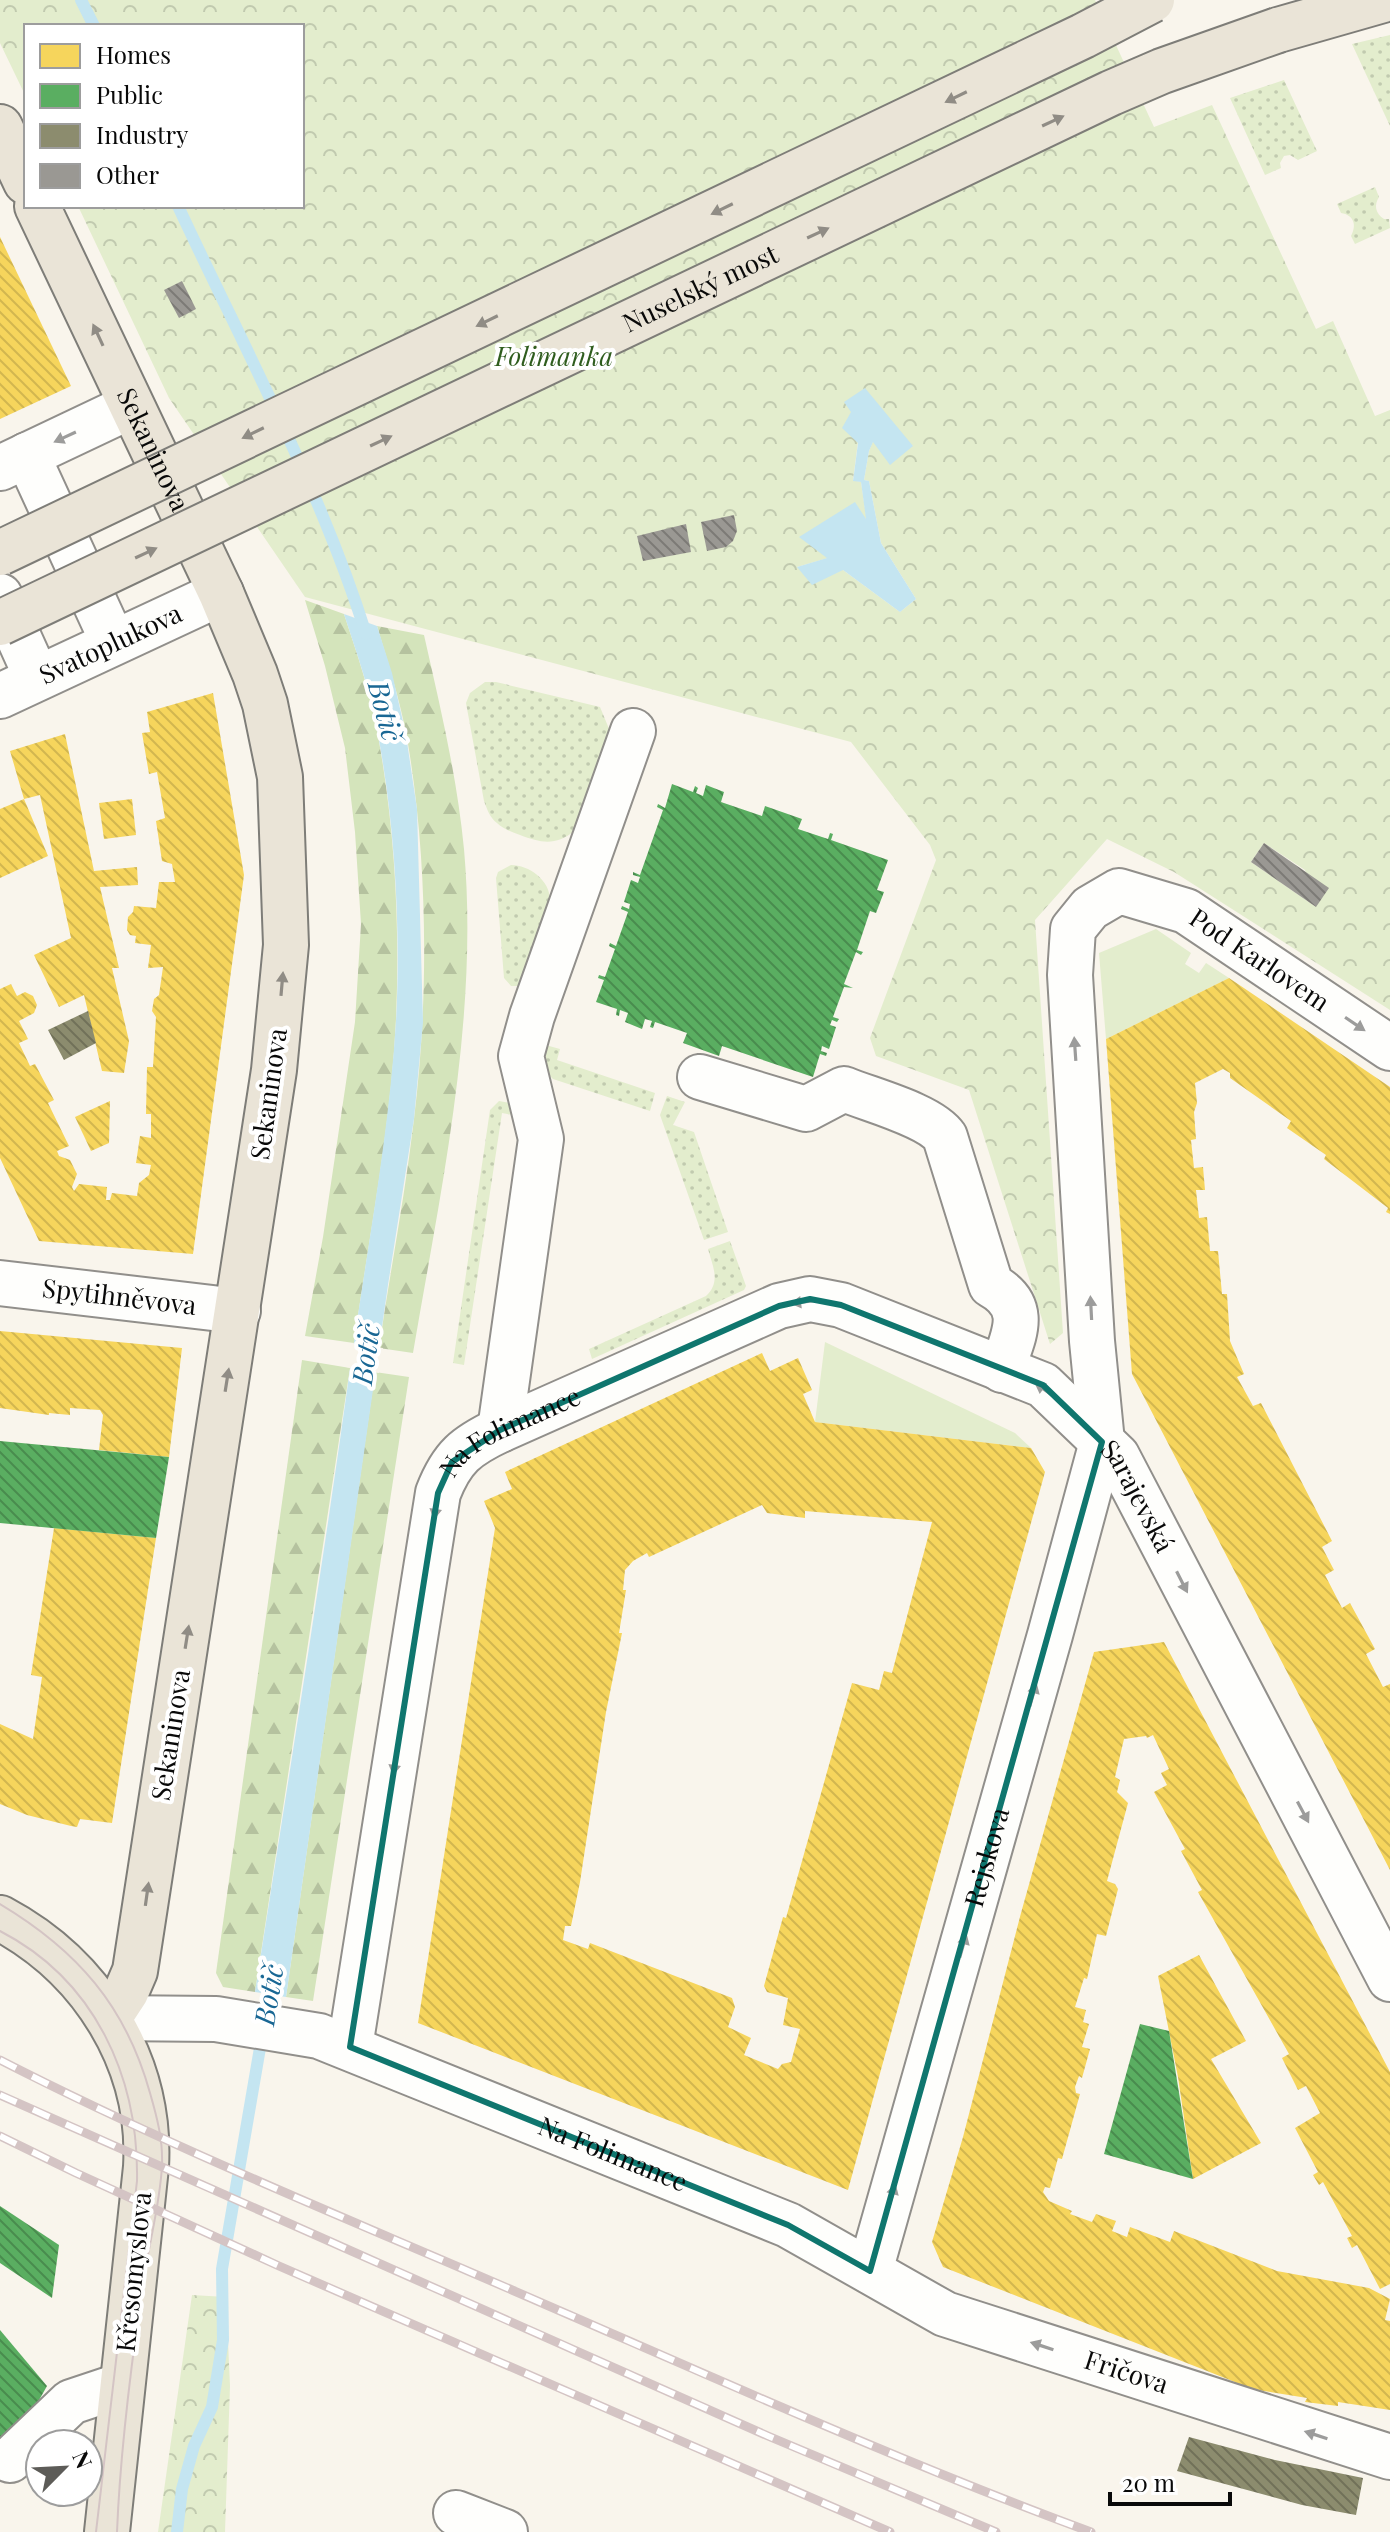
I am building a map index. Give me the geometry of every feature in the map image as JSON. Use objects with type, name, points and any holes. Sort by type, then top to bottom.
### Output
[{"type":"main road","points":[[0,553],[1083,36],[1152,0]]},
{"type":"main road","name":"Nuselský most","points":[[0,623],[1111,93],[1175,66],[1278,30],[1383,0]]},
{"type":"main road","points":[[0,127],[24,178]]},
{"type":"main road","name":"Sekaninova","points":[[38,208],[221,593],[255,674],[280,777],[286,945],[274,1070],[135,1971],[109,2018]]},
{"type":"main road","name":"Křesomyslova","points":[[0,1918],[28,1934],[64,1962],[92,1994],[109,2018],[139,2087],[147,2144],[107,2532]]},
{"type":"street","points":[[113,642],[13,461],[131,406]]},
{"type":"street","name":"Svatoplukova","points":[[19,687],[221,593]]},
{"type":"street","points":[[0,596],[19,687]]},
{"type":"street","points":[[500,1430],[541,1139],[521,1056],[532,1016],[633,731]]},
{"type":"street","name":"Pod Karlovem","points":[[1119,891],[1186,911],[1390,1048]]},
{"type":"street","name":"Sarajevská","points":[[1119,891],[1090,908],[1073,929],[1070,975],[1092,1341],[1102,1442],[1117,1456],[1390,1979]]},
{"type":"street","points":[[700,1077],[806,1109],[844,1089],[940,1130],[945,1137],[991,1285],[1009,1299],[1017,1318],[1002,1370]]},
{"type":"street","name":"Spytihněvova","points":[[3,1277],[238,1311]]},
{"type":"street","name":"Na Folimance","points":[[335,2042],[438,1493],[448,1469],[462,1451],[500,1430],[779,1306],[810,1299],[841,1305],[1043,1385],[1102,1442]]},
{"type":"street","name":"Rejskova","points":[[870,2271],[1038,1680],[1102,1442]]},
{"type":"street","name":"Na Folimance","points":[[109,2018],[216,2019],[335,2042],[788,2225],[870,2271]]},
{"type":"street","name":"Fričova","points":[[870,2271],[945,2314],[1390,2457]]},
{"type":"street","points":[[10,2460],[71,2402],[122,2385]]},
{"type":"street","points":[[456,2513],[505,2532]]},
{"type":"highlighted area","points":[[810,1299],[841,1305],[1043,1385],[1102,1442],[870,2271],[788,2225],[350,2047],[438,1493],[452,1462],[500,1430],[779,1306]]},
{"type":"green space","name":"Folimanka","points":[[0,0],[1095,0],[1154,127],[1212,105],[1316,329],[1333,321],[1375,416],[1390,410],[1390,1010],[1174,872],[1107,839],[1035,920],[1063,1333],[1050,1344],[969,1090],[876,1056],[870,1038],[936,860],[930,845],[851,742],[305,597],[169,398],[79,208],[304,208],[304,24],[24,24],[24,93],[0,43]],"holes":[[[851,412],[913,446],[873,441],[864,480],[869,481],[881,543],[916,599],[900,612],[843,570],[797,567],[828,558],[855,503],[867,522],[861,482],[853,480],[858,442]],[[1264,843],[1305,870],[1316,907],[1251,862]]]},
{"type":"green space","points":[[1390,35],[1390,126],[1352,44]]},
{"type":"green space","points":[[1284,80],[1317,151],[1298,160],[1290,155],[1284,156],[1281,168],[1265,175],[1230,98]]},
{"type":"green space","points":[[1375,187],[1379,197],[1377,212],[1384,219],[1389,219],[1390,228],[1355,244],[1351,236],[1353,221],[1341,213],[1337,204]]},
{"type":"green space","points":[[305,600],[344,614],[354,644],[378,736],[389,806],[395,877],[397,984],[393,1060],[354,1343],[305,1336],[355,1022],[361,924],[345,748]]},
{"type":"green space","points":[[377,626],[424,635],[447,741],[464,849],[467,912],[462,1039],[455,1102],[413,1353],[379,1348],[419,1073],[424,928],[419,831],[407,738]]},
{"type":"green space","points":[[485,682],[600,707],[612,736],[574,831],[567,836],[548,842],[535,840],[505,829],[489,813],[484,801],[466,703],[470,693]]},
{"type":"green space","points":[[511,865],[537,875],[546,886],[550,900],[521,986],[511,986],[504,978],[496,878],[498,872]]},
{"type":"green space","points":[[1156,929],[1191,953],[1185,964],[1199,973],[1206,963],[1229,978],[1106,1039],[1099,953]]},
{"type":"green space","points":[[542,1044],[560,1049],[557,1060],[655,1093],[650,1111],[553,1079],[542,1063]]},
{"type":"green space","points":[[667,1096],[685,1102],[673,1125],[694,1132],[728,1232],[704,1240],[660,1115]]},
{"type":"green space","points":[[499,1101],[515,1104],[513,1115],[502,1113],[464,1365],[453,1363],[490,1110]]},
{"type":"green space","points":[[730,1241],[746,1286],[744,1290],[592,1359],[589,1349],[706,1296],[715,1280],[708,1249]]},
{"type":"green space","points":[[825,1342],[1015,1433],[1031,1448],[815,1422]]},
{"type":"green space","points":[[302,1360],[350,1368],[255,1992],[223,1987],[216,1973]]},
{"type":"green space","points":[[375,1372],[409,1377],[313,2001],[286,1997]]},
{"type":"green space","points":[[192,2295],[226,2297],[230,2386],[225,2532],[158,2532]]},
{"type":"water","points":[[865,388],[913,446],[890,465],[873,442],[864,480],[869,481],[881,543],[916,599],[900,612],[843,570],[812,585],[797,567],[827,558],[799,537],[855,502],[866,519],[861,482],[853,481],[858,443],[842,428],[851,412],[844,402]]},
{"type":"water","points":[[344,614],[377,626],[392,673],[406,735],[417,809],[423,1022],[414,1119],[286,1997],[255,1992],[377,1192],[396,1021],[397,914],[389,805],[372,704]]},
{"type":"pier","points":[[350,1343],[383,1348],[379,1373],[346,1367]]},
{"type":"building: Homes","points":[[0,237],[71,386],[0,419]]},
{"type":"building: Homes","points":[[213,693],[244,875],[193,1254],[39,1241],[0,1158],[0,989],[11,984],[17,996],[25,992],[33,996],[37,1005],[34,1013],[19,1021],[28,1039],[19,1043],[30,1066],[35,1064],[54,1100],[48,1103],[69,1146],[57,1151],[59,1156],[70,1160],[77,1174],[72,1187],[74,1191],[79,1184],[107,1187],[106,1200],[110,1200],[112,1193],[137,1196],[139,1183],[149,1175],[151,1165],[136,1163],[140,1136],[151,1138],[151,1114],[146,1114],[147,1067],[153,1067],[156,1017],[152,1011],[154,999],[159,995],[163,967],[148,968],[151,945],[135,943],[136,936],[130,935],[127,930],[128,917],[134,906],[156,908],[159,882],[175,882],[172,864],[162,861],[156,821],[165,818],[157,772],[149,774],[142,733],[150,732],[147,712]]},
{"type":"building: Homes","points":[[65,734],[94,871],[137,867],[138,885],[100,887],[119,968],[112,968],[129,1041],[124,1073],[102,1071],[84,995],[59,1007],[34,955],[71,938],[40,795],[24,799],[10,751]]},
{"type":"building: Homes","points":[[24,799],[48,856],[0,878],[0,809]]},
{"type":"building: Homes","points":[[132,799],[136,835],[104,839],[99,803]]},
{"type":"building: Homes","points":[[1229,978],[1390,1087],[1390,1214],[1386,1212],[1388,1208],[1324,1159],[1326,1155],[1287,1128],[1291,1121],[1230,1078],[1230,1073],[1223,1069],[1195,1083],[1196,1139],[1191,1140],[1194,1168],[1203,1167],[1205,1190],[1196,1190],[1199,1218],[1207,1217],[1210,1251],[1218,1251],[1222,1294],[1227,1294],[1230,1341],[1244,1374],[1237,1377],[1253,1406],[1261,1403],[1332,1541],[1322,1547],[1334,1570],[1325,1575],[1342,1608],[1350,1603],[1375,1649],[1366,1654],[1383,1687],[1390,1684],[1390,1870],[1132,1374],[1106,1039]]},
{"type":"building: Homes","points":[[110,1101],[109,1143],[91,1151],[75,1117]]},
{"type":"building: Homes","points":[[0,1331],[182,1348],[169,1457],[99,1450],[103,1415],[100,1410],[70,1408],[70,1415],[49,1415],[0,1408]]},
{"type":"building: Homes","points":[[762,1353],[770,1371],[798,1358],[812,1390],[803,1394],[815,1422],[1031,1448],[1045,1472],[848,2190],[418,2023],[495,1528],[484,1501],[512,1489],[505,1472]],"holes":[[[762,1505],[767,1513],[805,1518],[805,1511],[932,1522],[892,1673],[884,1671],[879,1690],[852,1683],[786,1918],[783,1917],[764,1986],[767,1992],[788,1998],[783,2025],[800,2029],[791,2062],[782,2064],[778,2069],[744,2055],[751,2038],[728,2027],[735,2007],[732,1998],[590,1943],[588,1949],[563,1940],[565,1926],[571,1926],[580,1882],[606,1712],[622,1633],[619,1633],[626,1590],[623,1590],[625,1570],[647,1553],[649,1557]]]},
{"type":"building: Homes","points":[[54,1528],[156,1538],[112,1823],[80,1819],[77,1827],[71,1826],[27,1815],[0,1804],[0,1724],[33,1739],[42,1677],[31,1675]]},
{"type":"building: Homes","points":[[1164,1642],[1390,2072],[1390,2284],[1380,2289],[1357,2245],[1352,2248],[1347,2238],[1352,2236],[1323,2182],[1319,2185],[1313,2175],[1318,2172],[1295,2128],[1320,2113],[1306,2086],[1298,2090],[1282,2058],[1289,2054],[1198,1892],[1202,1890],[1181,1851],[1185,1849],[1154,1792],[1167,1785],[1161,1773],[1169,1769],[1153,1735],[1124,1739],[1115,1777],[1120,1780],[1117,1792],[1128,1803],[1107,1881],[1118,1889],[1106,1936],[1097,1934],[1087,1979],[1084,1978],[1075,2007],[1086,2010],[1083,2022],[1089,2024],[1082,2047],[1090,2049],[1082,2078],[1079,2076],[1075,2087],[1076,2093],[1080,2094],[1062,2159],[1058,2158],[1050,2188],[1045,2187],[1043,2192],[1049,2201],[1072,2211],[1070,2214],[1092,2222],[1096,2214],[1116,2221],[1112,2231],[1127,2237],[1130,2227],[1170,2242],[1174,2231],[1277,2271],[1369,2288],[1390,2299],[1385,2320],[1390,2321],[1390,2410],[1338,2402],[1338,2406],[1305,2402],[1307,2398],[1233,2386],[1235,2382],[943,2267],[932,2242],[1094,1652]]},
{"type":"building: Homes","points":[[1199,1955],[1246,2041],[1211,2059],[1261,2143],[1193,2179],[1178,2077],[1158,1976]]},
{"type":"building: Public","points":[[672,784],[693,792],[695,786],[698,788],[696,793],[703,796],[706,785],[724,792],[721,802],[762,816],[765,806],[802,819],[798,829],[828,839],[830,833],[833,834],[831,840],[888,860],[877,890],[884,892],[876,913],[870,911],[857,950],[863,952],[861,955],[856,952],[844,984],[853,988],[844,987],[833,1017],[839,1019],[837,1022],[832,1020],[830,1025],[836,1027],[829,1049],[822,1046],[821,1051],[827,1053],[826,1056],[820,1054],[813,1077],[722,1046],[719,1056],[683,1043],[687,1033],[655,1022],[653,1028],[650,1027],[652,1021],[645,1019],[642,1029],[625,1022],[628,1013],[620,1010],[619,1016],[616,1015],[617,1009],[596,1002],[604,980],[598,978],[599,975],[605,977],[615,949],[609,946],[610,943],[616,946],[628,912],[621,909],[622,906],[629,909],[630,904],[624,902],[631,880],[638,883],[640,877],[633,875],[633,872],[640,875],[663,810],[657,807],[658,804],[665,808]]},
{"type":"building: Public","points":[[0,1441],[169,1457],[156,1538],[0,1523]]},
{"type":"building: Public","points":[[1140,2024],[1169,2031],[1193,2179],[1104,2154]]},
{"type":"building: Public","points":[[0,2206],[59,2245],[52,2298],[0,2263]]},
{"type":"building: Public","points":[[0,2330],[47,2386],[34,2409],[0,2440]]},
{"type":"building: Industry","points":[[88,1011],[96,1043],[64,1060],[48,1030]]},
{"type":"building: Industry","points":[[1189,2437],[1275,2460],[1363,2478],[1356,2515],[1302,2505],[1177,2471]]},
{"type":"building: Other","points":[[182,281],[196,309],[179,318],[164,290]]},
{"type":"building: Other","points":[[734,515],[737,531],[733,541],[726,547],[707,551],[701,522]]},
{"type":"building: Other","points":[[686,524],[691,552],[643,561],[637,536]]},
{"type":"building: Other","points":[[1264,843],[1329,888],[1316,907],[1251,862]]},
{"type":"waterway","name":"Botič","points":[[81,0],[93,24]]},
{"type":"waterway","name":"Botič","points":[[179,208],[303,471],[366,634]]},
{"type":"waterway","name":"Botič","points":[[177,2532],[182,2489],[194,2446],[212,2407],[223,2340],[222,2269],[272,1978]]},
{"type":"tram line","points":[[0,1904],[28,1922],[75,1961],[112,2007],[140,2062],[159,2129],[161,2182],[143,2280],[129,2385],[117,2532]]},
{"type":"tram line","points":[[0,1931],[62,1976],[86,2004],[105,2035],[120,2069],[136,2142],[137,2181],[96,2532]]},
{"type":"railway","points":[[0,2060],[190,2151],[319,2207],[872,2446],[1091,2532]]},
{"type":"railway","points":[[0,2095],[768,2436],[996,2532]]},
{"type":"railway","points":[[0,2136],[279,2266],[890,2532]]}]
